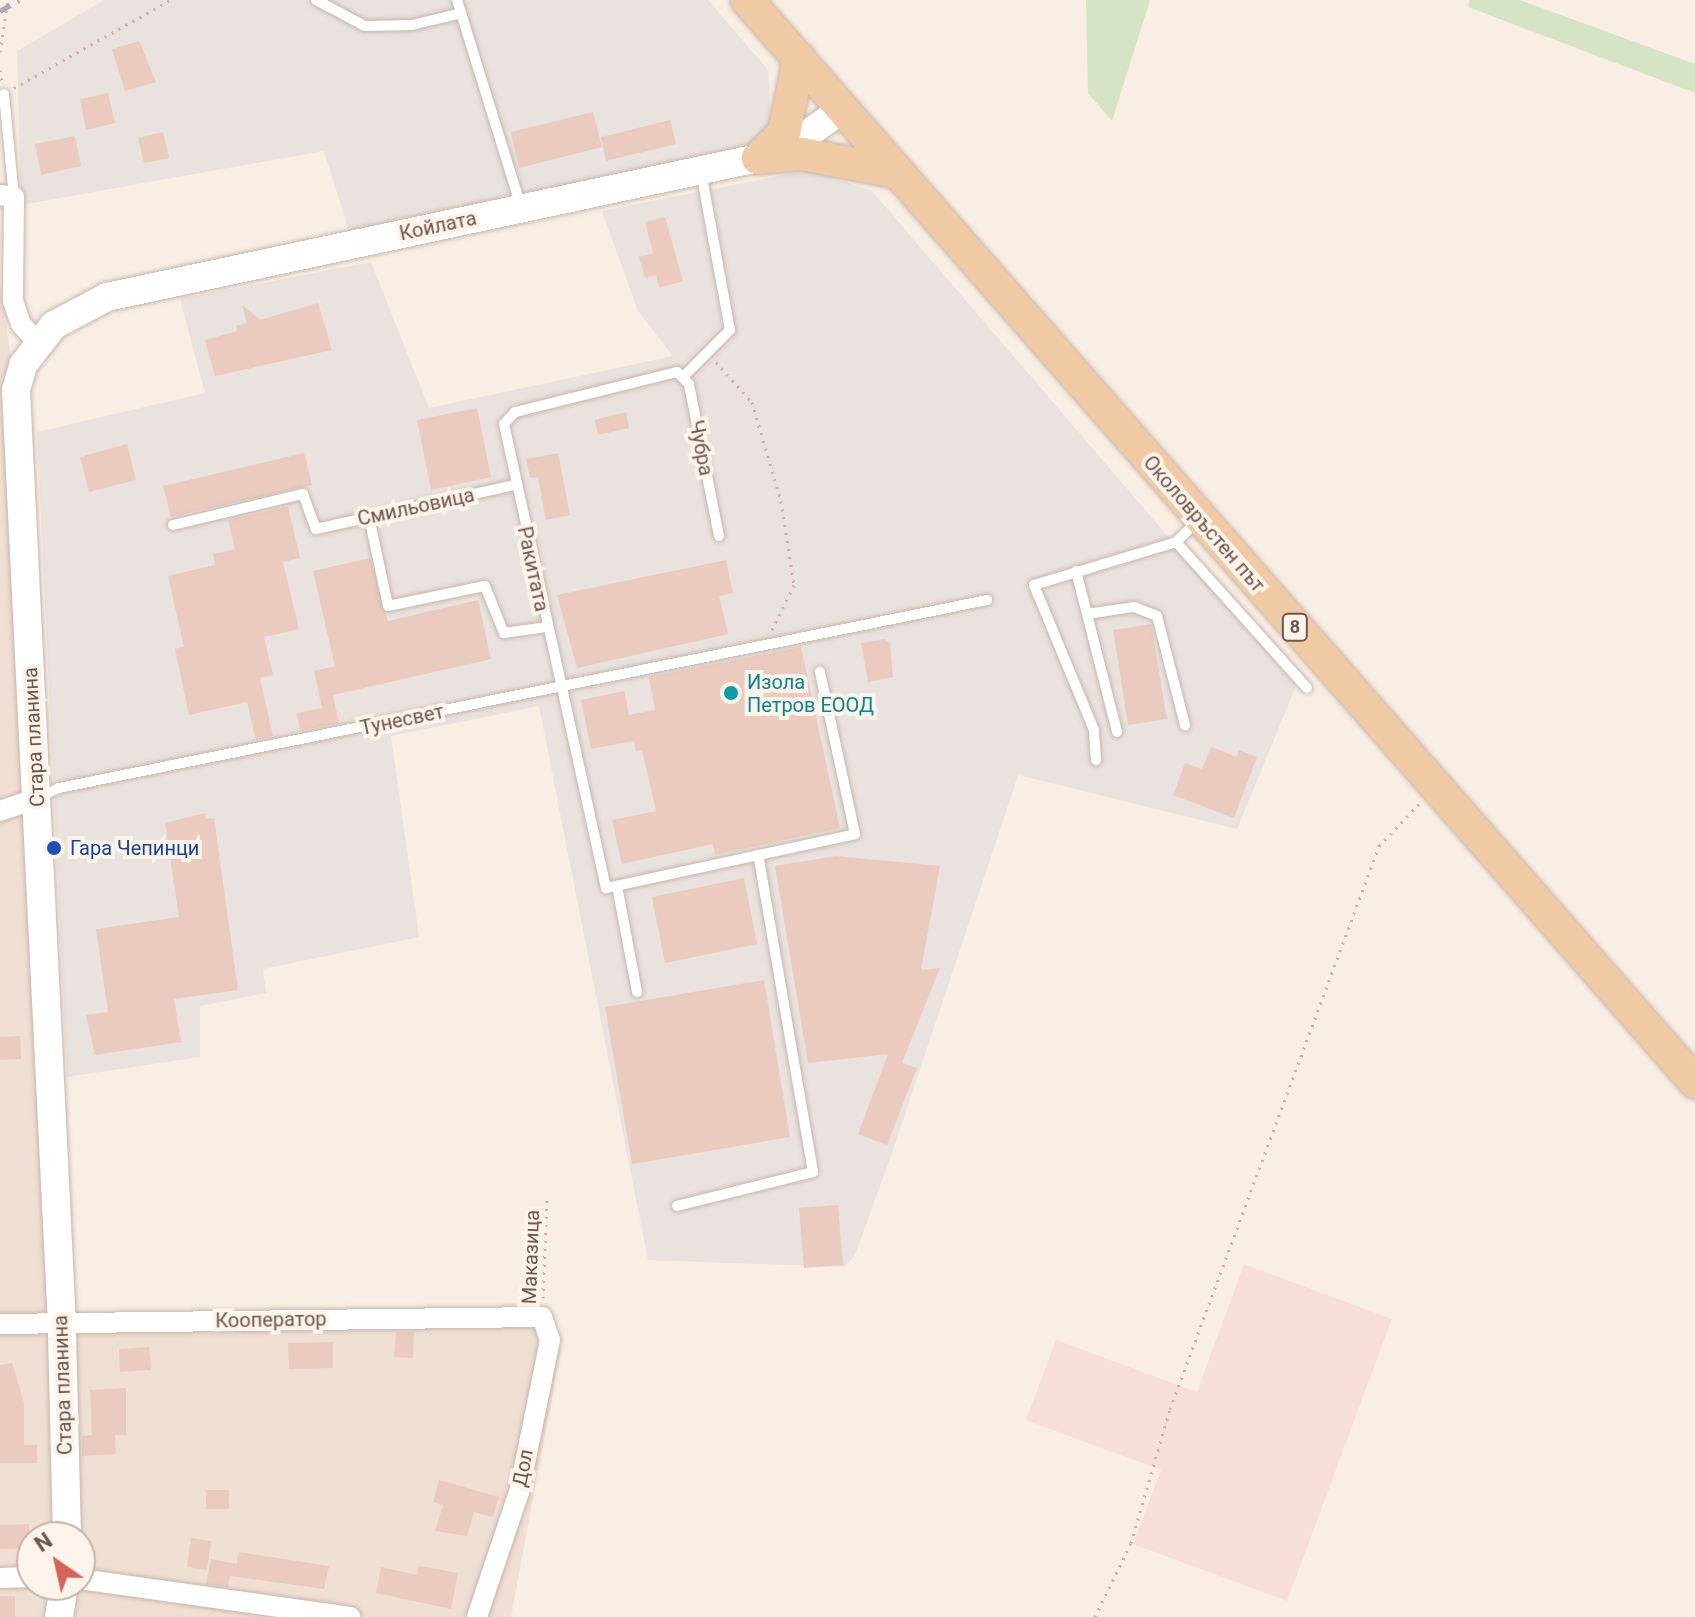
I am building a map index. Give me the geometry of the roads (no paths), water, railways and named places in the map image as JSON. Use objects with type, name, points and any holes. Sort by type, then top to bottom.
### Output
[{"type":"main road","name":"Околовръстен път","points":[[747,0],[1695,1082]]},
{"type":"main road","points":[[758,158],[784,133],[799,59]]},
{"type":"main road","points":[[758,158],[812,155],[896,172]]},
{"type":"street","name":"Койлата","points":[[37,342],[77,310],[107,297],[758,158],[798,141],[841,110]]},
{"type":"street","points":[[7,196],[13,301],[21,324],[37,342]]},
{"type":"street","name":"Стара планина","points":[[37,342],[16,390],[62,1325],[67,1521]]},
{"type":"street","points":[[0,811],[37,798]]},
{"type":"street","name":"Кооператор","points":[[0,1324],[542,1317]]},
{"type":"street","name":"Дол","points":[[477,1617],[519,1492],[550,1340],[542,1317]]},
{"type":"street","points":[[96,1581],[350,1617]]},
{"type":"lane","points":[[316,0],[365,26],[412,25],[462,13]]},
{"type":"lane","points":[[457,0],[522,209]]},
{"type":"lane","points":[[4,94],[7,196]]},
{"type":"lane","points":[[684,376],[730,330],[701,170]]},
{"type":"lane","name":"Ракитата","points":[[637,992],[558,687],[503,434],[508,417],[671,372],[684,376]]},
{"type":"lane","name":"Чубра","points":[[684,376],[719,536]]},
{"type":"lane","name":"Смильовица","points":[[173,525],[303,494],[316,529],[515,485]]},
{"type":"lane","points":[[369,517],[388,606],[485,586],[504,633],[546,627]]},
{"type":"lane","points":[[1096,760],[1094,730],[1034,593],[1038,580],[1176,542],[1200,520]]},
{"type":"lane","points":[[1176,542],[1307,688]]},
{"type":"lane","points":[[1076,571],[1117,732]]},
{"type":"lane","name":"Тунесвет","points":[[37,798],[59,788],[558,687],[767,641],[987,600]]},
{"type":"lane","points":[[1087,614],[1134,607],[1157,616],[1185,725]]},
{"type":"lane","points":[[611,887],[855,834],[820,672]]},
{"type":"lane","points":[[677,1206],[813,1172],[758,855]]},
{"type":"railway","points":[[0,11],[19,0]]},
{"type":"place","name":"Изола Петров ЕООД","points":[[731,693]]},
{"type":"place","name":"Гара Чепинци","points":[[54,848]]}]
